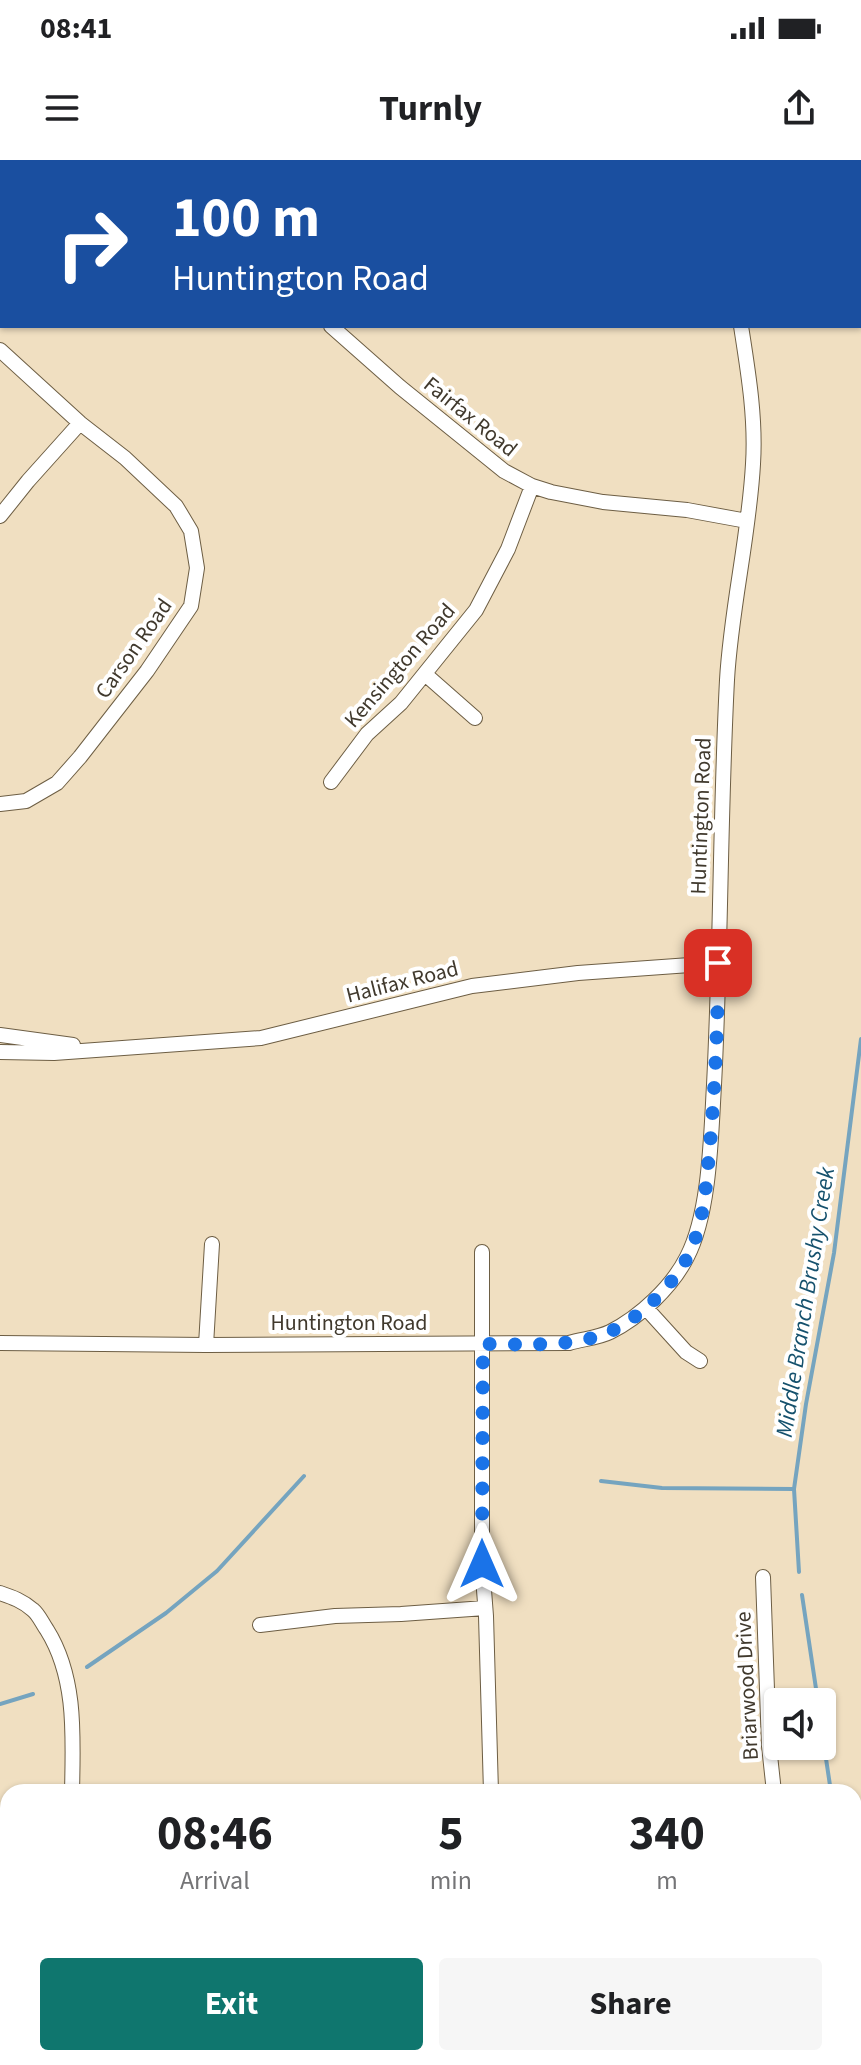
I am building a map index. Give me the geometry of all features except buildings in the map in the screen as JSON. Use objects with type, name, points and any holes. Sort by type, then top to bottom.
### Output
[{"type":"street","name":"Fairfax Road","points":[[333,328],[504,471],[532,486],[603,502],[687,510],[747,521]]},
{"type":"street","name":"Huntington Road","points":[[0,1343],[569,1343],[609,1332],[646,1308],[662,1293],[687,1257],[699,1224],[706,1190],[718,963],[727,675],[753,464],[749,374],[741,328]]},
{"type":"street","name":"Carson Road","points":[[0,350],[176,506],[191,531],[197,568],[191,606],[147,671],[80,757],[57,783],[26,801],[0,804]]},
{"type":"street","points":[[0,516],[80,423]]},
{"type":"street","name":"Kensington Road","points":[[331,782],[367,734],[401,703],[476,610],[508,549],[532,486]]},
{"type":"street","points":[[425,674],[475,718]]},
{"type":"street","name":"Halifax Road","points":[[0,1052],[54,1053],[261,1038],[472,986],[578,973],[718,963]]},
{"type":"street","name":"Halifax Road","points":[[0,1035],[97,1048]]},
{"type":"street","points":[[206,1345],[212,1244]]},
{"type":"street","points":[[482,1252],[482,1513],[491,1784]]},
{"type":"street","points":[[646,1308],[686,1352],[700,1361]]},
{"type":"street","name":"Briarwood Drive","points":[[763,1577],[773,1784]]},
{"type":"street","points":[[0,1593],[17,1599],[35,1611],[53,1640],[64,1669],[73,1722],[72,1784]]},
{"type":"street","points":[[260,1625],[335,1616],[485,1608]]},
{"type":"waterway","name":"Middle Branch Brushy Creek","points":[[799,1572],[794,1489],[834,1253],[861,1039]]},
{"type":"waterway","points":[[87,1667],[166,1613],[217,1571],[304,1476]]},
{"type":"waterway","points":[[601,1481],[662,1488],[794,1489]]},
{"type":"waterway","name":"Middle Branch Brushy Creek","points":[[802,1595],[816,1688]]},
{"type":"waterway","points":[[0,1704],[33,1694]]},
{"type":"waterway","name":"Middle Branch Brushy Creek","points":[[826,1760],[830,1784]]},
{"type":"route","points":[[482,1564],[483,1344],[569,1343],[609,1332],[646,1308],[662,1293],[687,1257],[699,1224],[706,1190],[718,963]]}]
